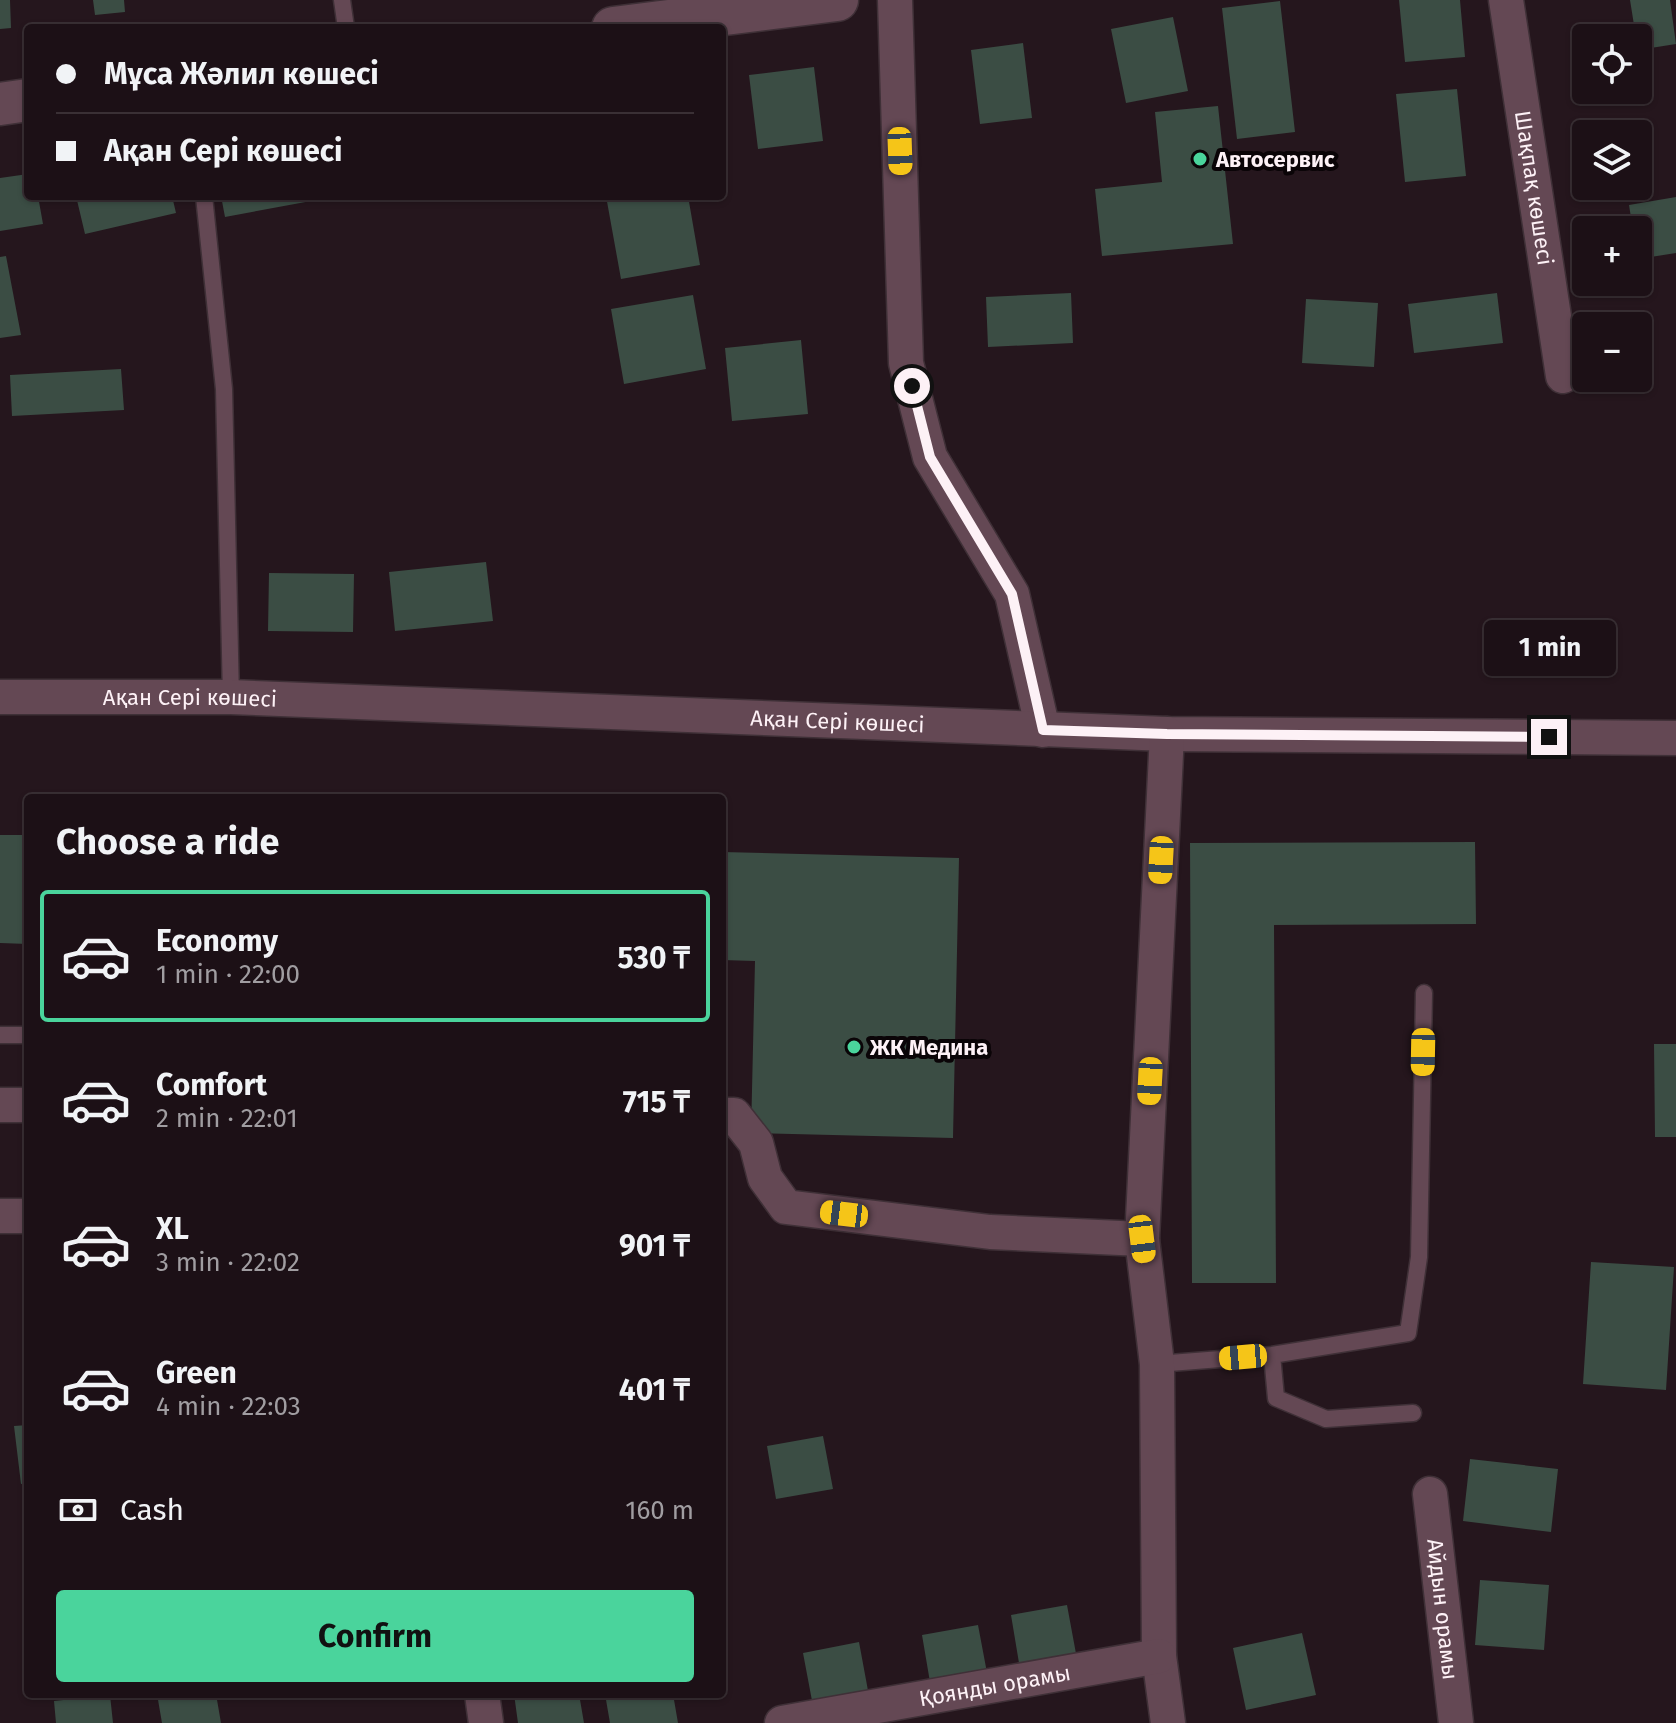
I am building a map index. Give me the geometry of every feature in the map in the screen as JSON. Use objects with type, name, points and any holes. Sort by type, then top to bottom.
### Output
[{"type":"street","points":[[645,24],[837,0]]},
{"type":"street","points":[[895,0],[906,363],[930,457],[1012,594],[1043,730]]},
{"type":"street","name":"Шақпақ көшесі","points":[[1506,0],[1563,376]]},
{"type":"street","points":[[0,104],[24,101]]},
{"type":"street","name":"Ақан Сері көшесі","points":[[0,697],[231,697],[1167,734],[1676,738]]},
{"type":"street","points":[[1167,734],[1142,1239],[1157,1364],[1159,1656],[1168,1723]]},
{"type":"street","points":[[0,1105],[24,1105]]},
{"type":"street","points":[[726,1115],[734,1115],[756,1143],[765,1178],[786,1207],[990,1232],[1142,1239]]},
{"type":"street","points":[[0,1216],[24,1216]]},
{"type":"street","name":"Айдын орамы","points":[[1430,1494],[1456,1723]]},
{"type":"street","name":"Қоянды орамы","points":[[782,1723],[1159,1656]]},
{"type":"street","points":[[483,1698],[486,1723]]},
{"type":"lane","points":[[342,0],[345,24]]},
{"type":"lane","points":[[204,200],[224,389],[231,697]]},
{"type":"lane","points":[[1157,1364],[1272,1355],[1408,1333],[1419,1257],[1424,993]]},
{"type":"lane","points":[[0,1035],[24,1035]]},
{"type":"lane","points":[[1272,1355],[1276,1398],[1326,1419],[1413,1413]]},
{"type":"building","points":[[0,0],[10,0],[11,28],[0,29]]},
{"type":"building","points":[[93,0],[124,0],[125,12],[95,15]]},
{"type":"building","points":[[1399,0],[1460,0],[1465,57],[1405,62]]},
{"type":"building","points":[[1630,0],[1670,0],[1676,44],[1652,48],[1652,24],[1634,24]]},
{"type":"building","points":[[1280,1],[1295,132],[1237,139],[1222,8]]},
{"type":"building","points":[[1173,17],[1188,91],[1126,103],[1111,29]]},
{"type":"building","points":[[1023,43],[1032,118],[980,124],[971,50]]},
{"type":"building","points":[[814,67],[823,141],[758,149],[749,75]]},
{"type":"building","points":[[1457,89],[1466,176],[1405,182],[1396,94]]},
{"type":"building","points":[[1218,106],[1233,244],[1102,256],[1095,189],[1162,182],[1155,112]]},
{"type":"building","points":[[24,175],[24,200],[39,200],[43,224],[0,231],[0,178]]},
{"type":"building","points":[[1676,197],[1676,253],[1652,257],[1652,216],[1631,216],[1629,205]]},
{"type":"building","points":[[77,200],[173,200],[176,213],[85,234]]},
{"type":"building","points":[[222,200],[311,201],[225,217]]},
{"type":"building","points":[[607,200],[689,200],[700,265],[621,279]]},
{"type":"building","points":[[6,256],[21,335],[0,338],[0,257]]},
{"type":"building","points":[[1071,293],[1073,343],[988,347],[986,297]]},
{"type":"building","points":[[1497,293],[1503,343],[1414,353],[1408,304]]},
{"type":"building","points":[[693,295],[706,369],[624,384],[611,309]]},
{"type":"building","points":[[1306,299],[1378,303],[1374,367],[1302,363]]},
{"type":"building","points":[[801,340],[808,414],[732,421],[725,348]]},
{"type":"building","points":[[121,369],[124,410],[12,416],[10,375]]},
{"type":"building","points":[[486,562],[493,621],[395,631],[389,572]]},
{"type":"building","points":[[269,573],[354,574],[353,632],[268,631]]},
{"type":"building","points":[[0,835],[24,835],[24,944],[0,943]]},
{"type":"building","points":[[1475,842],[1476,924],[1274,925],[1276,1283],[1192,1283],[1190,843]]},
{"type":"building","name":"ЖК Медина","points":[[726,852],[959,858],[953,1138],[751,1133],[755,961],[726,960]]},
{"type":"building","points":[[1654,1044],[1676,1044],[1676,1137],[1655,1137]]},
{"type":"building","points":[[1591,1262],[1674,1267],[1666,1390],[1583,1384]]},
{"type":"building","points":[[24,1425],[24,1484],[21,1484],[14,1426]]},
{"type":"building","points":[[823,1436],[833,1489],[776,1499],[767,1446]]},
{"type":"building","points":[[1470,1459],[1558,1469],[1551,1532],[1463,1521]]},
{"type":"building","points":[[1480,1580],[1549,1585],[1544,1650],[1475,1645]]},
{"type":"building","points":[[1067,1605],[1077,1659],[1020,1669],[1011,1615]]},
{"type":"building","points":[[978,1625],[988,1678],[931,1688],[922,1635]]},
{"type":"building","points":[[1302,1633],[1316,1695],[1246,1710],[1233,1648]]},
{"type":"building","points":[[859,1642],[869,1696],[813,1706],[803,1653]]},
{"type":"building","points":[[110,1698],[113,1723],[56,1723],[54,1701]]},
{"type":"building","points":[[158,1698],[217,1698],[221,1723],[162,1723]]},
{"type":"building","points":[[515,1698],[580,1698],[584,1723],[518,1723]]},
{"type":"building","points":[[606,1698],[674,1698],[678,1723],[610,1723]]},
{"type":"place","name":"Автосервис","points":[[1200,159]]},
{"type":"place","name":"ЖК Медина","points":[[854,1047]]},
{"type":"route","points":[[912,386],[930,457],[1012,594],[1043,730],[1549,737]]}]
